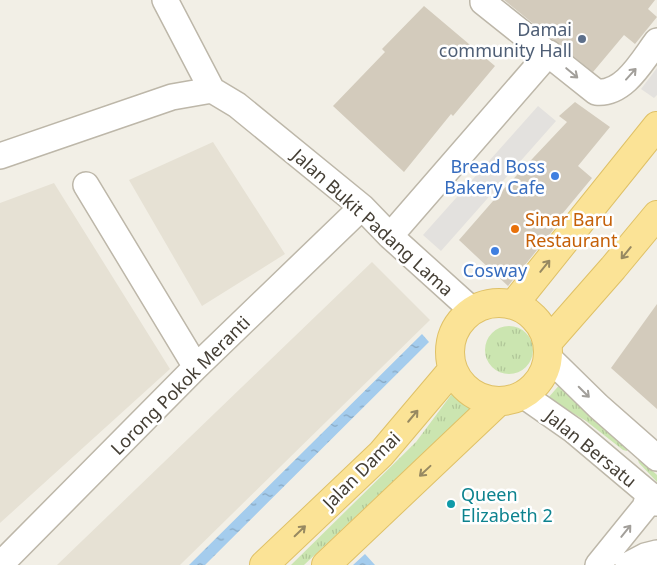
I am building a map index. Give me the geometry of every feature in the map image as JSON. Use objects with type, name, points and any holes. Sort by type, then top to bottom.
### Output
[{"type":"main road","points":[[514,304],[657,126]]},
{"type":"main road","points":[[549,350],[657,215]]},
{"type":"main road","points":[[326,565],[511,398],[536,386],[545,373],[549,350],[544,329],[536,318],[514,304],[500,302],[486,304],[472,310],[460,321],[452,336],[449,353],[453,369],[460,382],[471,392],[485,399],[511,398]]},
{"type":"main road","name":"Jalan Damai","points":[[264,565],[381,454],[453,369]]},
{"type":"street","points":[[0,156],[172,97],[212,90],[165,0]]},
{"type":"street","points":[[483,0],[596,92],[605,93],[614,90],[629,77],[657,41]]},
{"type":"street","points":[[390,236],[549,54]]},
{"type":"street","name":"Jalan Bukit Padang Lama","points":[[212,90],[237,105],[362,207],[390,236],[472,310]]},
{"type":"street","points":[[86,185],[196,367]]},
{"type":"street","name":"Lorong Pokok Meranti","points":[[0,564],[196,367],[362,207]]},
{"type":"street","name":"Jalan Bersatu","points":[[549,350],[598,406],[657,458]]},
{"type":"street","name":"Jalan Bersatu","points":[[511,398],[573,430],[653,499]]},
{"type":"street","points":[[598,565],[653,499]]},
{"type":"street","points":[[628,565],[645,556],[657,553]]},
{"type":"shaded area","points":[[657,68],[657,95],[654,98],[641,89]]},
{"type":"shaded area","points":[[538,106],[556,121],[441,251],[423,235]]},
{"type":"shaded area","points":[[213,142],[285,254],[202,306],[129,180]]},
{"type":"shaded area","points":[[54,183],[170,369],[0,523],[0,203]]},
{"type":"shaded area","points":[[372,262],[430,320],[180,565],[57,565]]},
{"type":"green space","points":[[504,326],[514,326],[526,333],[533,345],[533,355],[526,367],[514,374],[504,374],[496,370],[489,363],[485,355],[485,345],[489,337],[496,330]]},
{"type":"green space","points":[[562,382],[589,415],[627,447],[627,451],[623,450],[586,421],[548,398]]},
{"type":"green space","points":[[457,387],[475,409],[435,442],[304,565],[291,565],[416,442]]},
{"type":"green space","points":[[640,459],[657,475],[657,482],[639,463],[638,460]]},
{"type":"water","points":[[422,334],[429,342],[205,565],[189,565]]},
{"type":"water","points":[[365,554],[375,565],[353,565]]},
{"type":"building","name":"Damai community Hall","points":[[504,0],[655,0],[648,9],[657,17],[635,44],[624,35],[593,72]]},
{"type":"building","points":[[424,6],[495,66],[453,116],[451,114],[404,172],[333,106],[385,52],[382,49]]},
{"type":"building","points":[[575,102],[610,127],[578,166],[592,178],[508,286],[459,240],[567,122],[559,116]]},
{"type":"building","points":[[657,304],[657,409],[611,368]]},
{"type":"place","name":"Damai community Hall","points":[[582,39]]},
{"type":"place","name":"Bread Boss Bakery Cafe","points":[[555,176]]},
{"type":"place","name":"Sinar Baru Restaurant","points":[[515,229]]},
{"type":"place","name":"Cosway","points":[[495,251]]},
{"type":"place","name":"Queen Elizabeth 2","points":[[451,504]]}]
